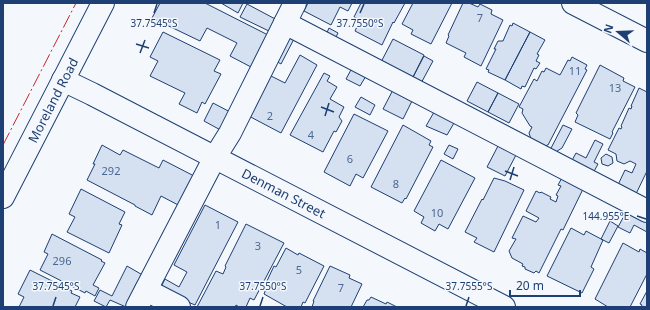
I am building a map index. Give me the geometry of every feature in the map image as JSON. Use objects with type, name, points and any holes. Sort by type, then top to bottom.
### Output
[{"type":"street","name":"Moreland Road","points":[[3,197],[104,3]]},
{"type":"street","points":[[179,307],[141,298],[215,157],[230,133],[295,3]]},
{"type":"street","points":[[573,3],[647,41]]},
{"type":"street","points":[[285,23],[647,211]]},
{"type":"street","name":"Denman Street","points":[[64,80],[504,307]]},
{"type":"building","points":[[160,3],[205,3],[268,35],[251,67],[230,56],[237,43],[207,28],[200,41],[152,18]]},
{"type":"building","points":[[221,3],[243,3],[238,13]]},
{"type":"building","points":[[308,3],[352,3],[348,11],[340,7],[331,25],[304,11]]},
{"type":"building","points":[[361,3],[405,3],[394,23],[393,22],[382,45],[355,31],[360,20],[354,17]]},
{"type":"building","points":[[413,3],[452,3],[431,44],[411,34],[413,30],[402,24]]},
{"type":"building","points":[[463,3],[469,3],[478,7],[480,4],[492,10],[491,14],[503,20],[481,66],[464,57],[466,53],[446,43],[449,36],[448,35]]},
{"type":"building","points":[[247,4],[279,21],[273,33],[240,17]]},
{"type":"building","points":[[513,23],[530,32],[505,80],[488,72],[489,70],[486,69],[496,49],[494,49],[498,41],[503,41],[510,25],[512,26]]},
{"type":"building","points":[[329,28],[338,33],[334,41],[325,37]]},
{"type":"building","points":[[163,32],[220,60],[214,71],[221,74],[205,104],[202,102],[197,113],[179,104],[185,93],[150,76],[158,61],[150,57]]},
{"type":"building","points":[[530,32],[545,40],[537,54],[539,55],[536,61],[540,63],[536,69],[534,68],[525,87],[522,86],[521,89],[505,80]]},
{"type":"building","points":[[284,35],[295,37],[281,64],[271,58]]},
{"type":"building","points":[[393,39],[424,55],[411,81],[380,64]]},
{"type":"building","points":[[300,55],[317,65],[281,133],[245,114],[267,74],[285,83]]},
{"type":"building","points":[[424,56],[433,61],[419,87],[411,81]]},
{"type":"building","points":[[572,57],[587,65],[585,69],[587,70],[548,145],[546,146],[531,139],[529,133],[532,127],[522,113],[523,109],[519,107],[534,79],[537,81],[542,71],[544,72],[546,68],[560,75],[568,60],[570,61]]},
{"type":"building","points":[[600,65],[624,78],[623,81],[635,87],[612,132],[613,133],[610,139],[575,122],[578,115],[576,113]]},
{"type":"building","points":[[352,68],[366,76],[360,86],[346,79]]},
{"type":"building","points":[[324,73],[330,76],[327,81],[337,87],[330,99],[344,107],[339,117],[342,121],[336,132],[334,131],[323,152],[290,135]]},
{"type":"building","points":[[477,82],[498,93],[488,112],[467,101]]},
{"type":"building","points":[[395,86],[414,97],[403,119],[383,109]]},
{"type":"building","points":[[639,88],[647,92],[647,171],[634,198],[616,189],[625,170],[632,173],[636,164],[630,161],[624,164],[617,161],[616,154],[608,150],[619,128],[621,129],[622,127],[621,126],[629,108],[631,109]]},
{"type":"building","points":[[498,93],[519,104],[509,123],[488,112]]},
{"type":"building","points":[[361,97],[375,105],[370,115],[355,107]]},
{"type":"building","points":[[213,103],[236,115],[226,133],[204,121]]},
{"type":"building","points":[[437,107],[457,118],[447,135],[426,126]]},
{"type":"building","points":[[354,114],[388,131],[363,178],[356,174],[350,186],[324,172]]},
{"type":"building","points":[[403,125],[431,141],[429,145],[433,147],[406,199],[405,198],[402,203],[371,187]]},
{"type":"building","points":[[563,125],[572,129],[562,148],[554,153],[549,152]]},
{"type":"building","points":[[595,140],[603,144],[594,162],[598,164],[591,177],[569,166],[576,153],[586,158]]},
{"type":"building","points":[[102,145],[120,155],[123,150],[159,168],[163,160],[196,177],[182,207],[161,196],[152,215],[87,180]]},
{"type":"building","points":[[449,145],[458,149],[453,159],[444,154]]},
{"type":"building","points":[[498,146],[516,155],[505,176],[487,167]]},
{"type":"building","points":[[606,154],[612,157],[613,163],[608,166],[602,164],[601,158]]},
{"type":"building","points":[[441,160],[475,178],[448,229],[439,224],[435,231],[421,223],[424,217],[414,211]]},
{"type":"building","points":[[564,174],[585,185],[563,230],[561,229],[539,273],[536,271],[534,273],[525,269],[525,267],[522,266],[523,264],[512,258],[509,251],[516,239],[512,238],[523,216],[536,222],[539,218],[526,211],[536,191],[551,197],[550,199],[556,202],[558,196],[556,195],[561,186],[558,185]]},
{"type":"building","points":[[494,178],[505,181],[524,190],[494,252],[474,242],[477,238],[465,232]]},
{"type":"building","points":[[81,189],[125,212],[119,224],[122,225],[109,253],[67,232],[75,217],[69,214]]},
{"type":"building","points":[[205,205],[238,222],[195,305],[159,291],[165,279],[179,287],[187,272],[174,265]]},
{"type":"building","points":[[629,207],[647,217],[647,232],[634,225],[630,233],[618,227]]},
{"type":"building","points":[[610,221],[618,226],[609,243],[601,239]]},
{"type":"building","points":[[246,224],[284,243],[254,300],[250,298],[246,307],[239,307],[236,305],[235,307],[197,307],[216,271],[223,274],[226,267],[225,266]]},
{"type":"building","points":[[571,228],[584,235],[586,231],[603,240],[591,267],[594,269],[582,293],[547,276]]},
{"type":"building","points":[[52,234],[105,263],[93,285],[99,288],[95,296],[86,291],[85,293],[40,270],[48,254],[44,252]]},
{"type":"building","points":[[623,243],[639,252],[640,249],[647,253],[647,274],[630,307],[608,307],[595,299]]},
{"type":"building","points":[[286,248],[324,266],[305,303],[303,302],[301,307],[287,307],[264,294],[268,284],[266,283],[274,266],[276,267]]},
{"type":"building","points":[[127,266],[146,277],[130,307],[126,307],[110,300],[106,307],[94,301],[100,290],[112,296]]},
{"type":"building","points":[[330,266],[350,275],[349,278],[362,284],[351,307],[312,307],[313,301]]},
{"type":"building","points":[[30,270],[72,291],[71,293],[80,297],[75,307],[19,307],[24,297],[18,294]]},
{"type":"building","points":[[647,291],[647,307],[641,307],[642,305],[640,304]]},
{"type":"building","points":[[371,297],[397,307],[363,307],[367,300]]},
{"type":"power","points":[[3,145],[76,3]]}]
